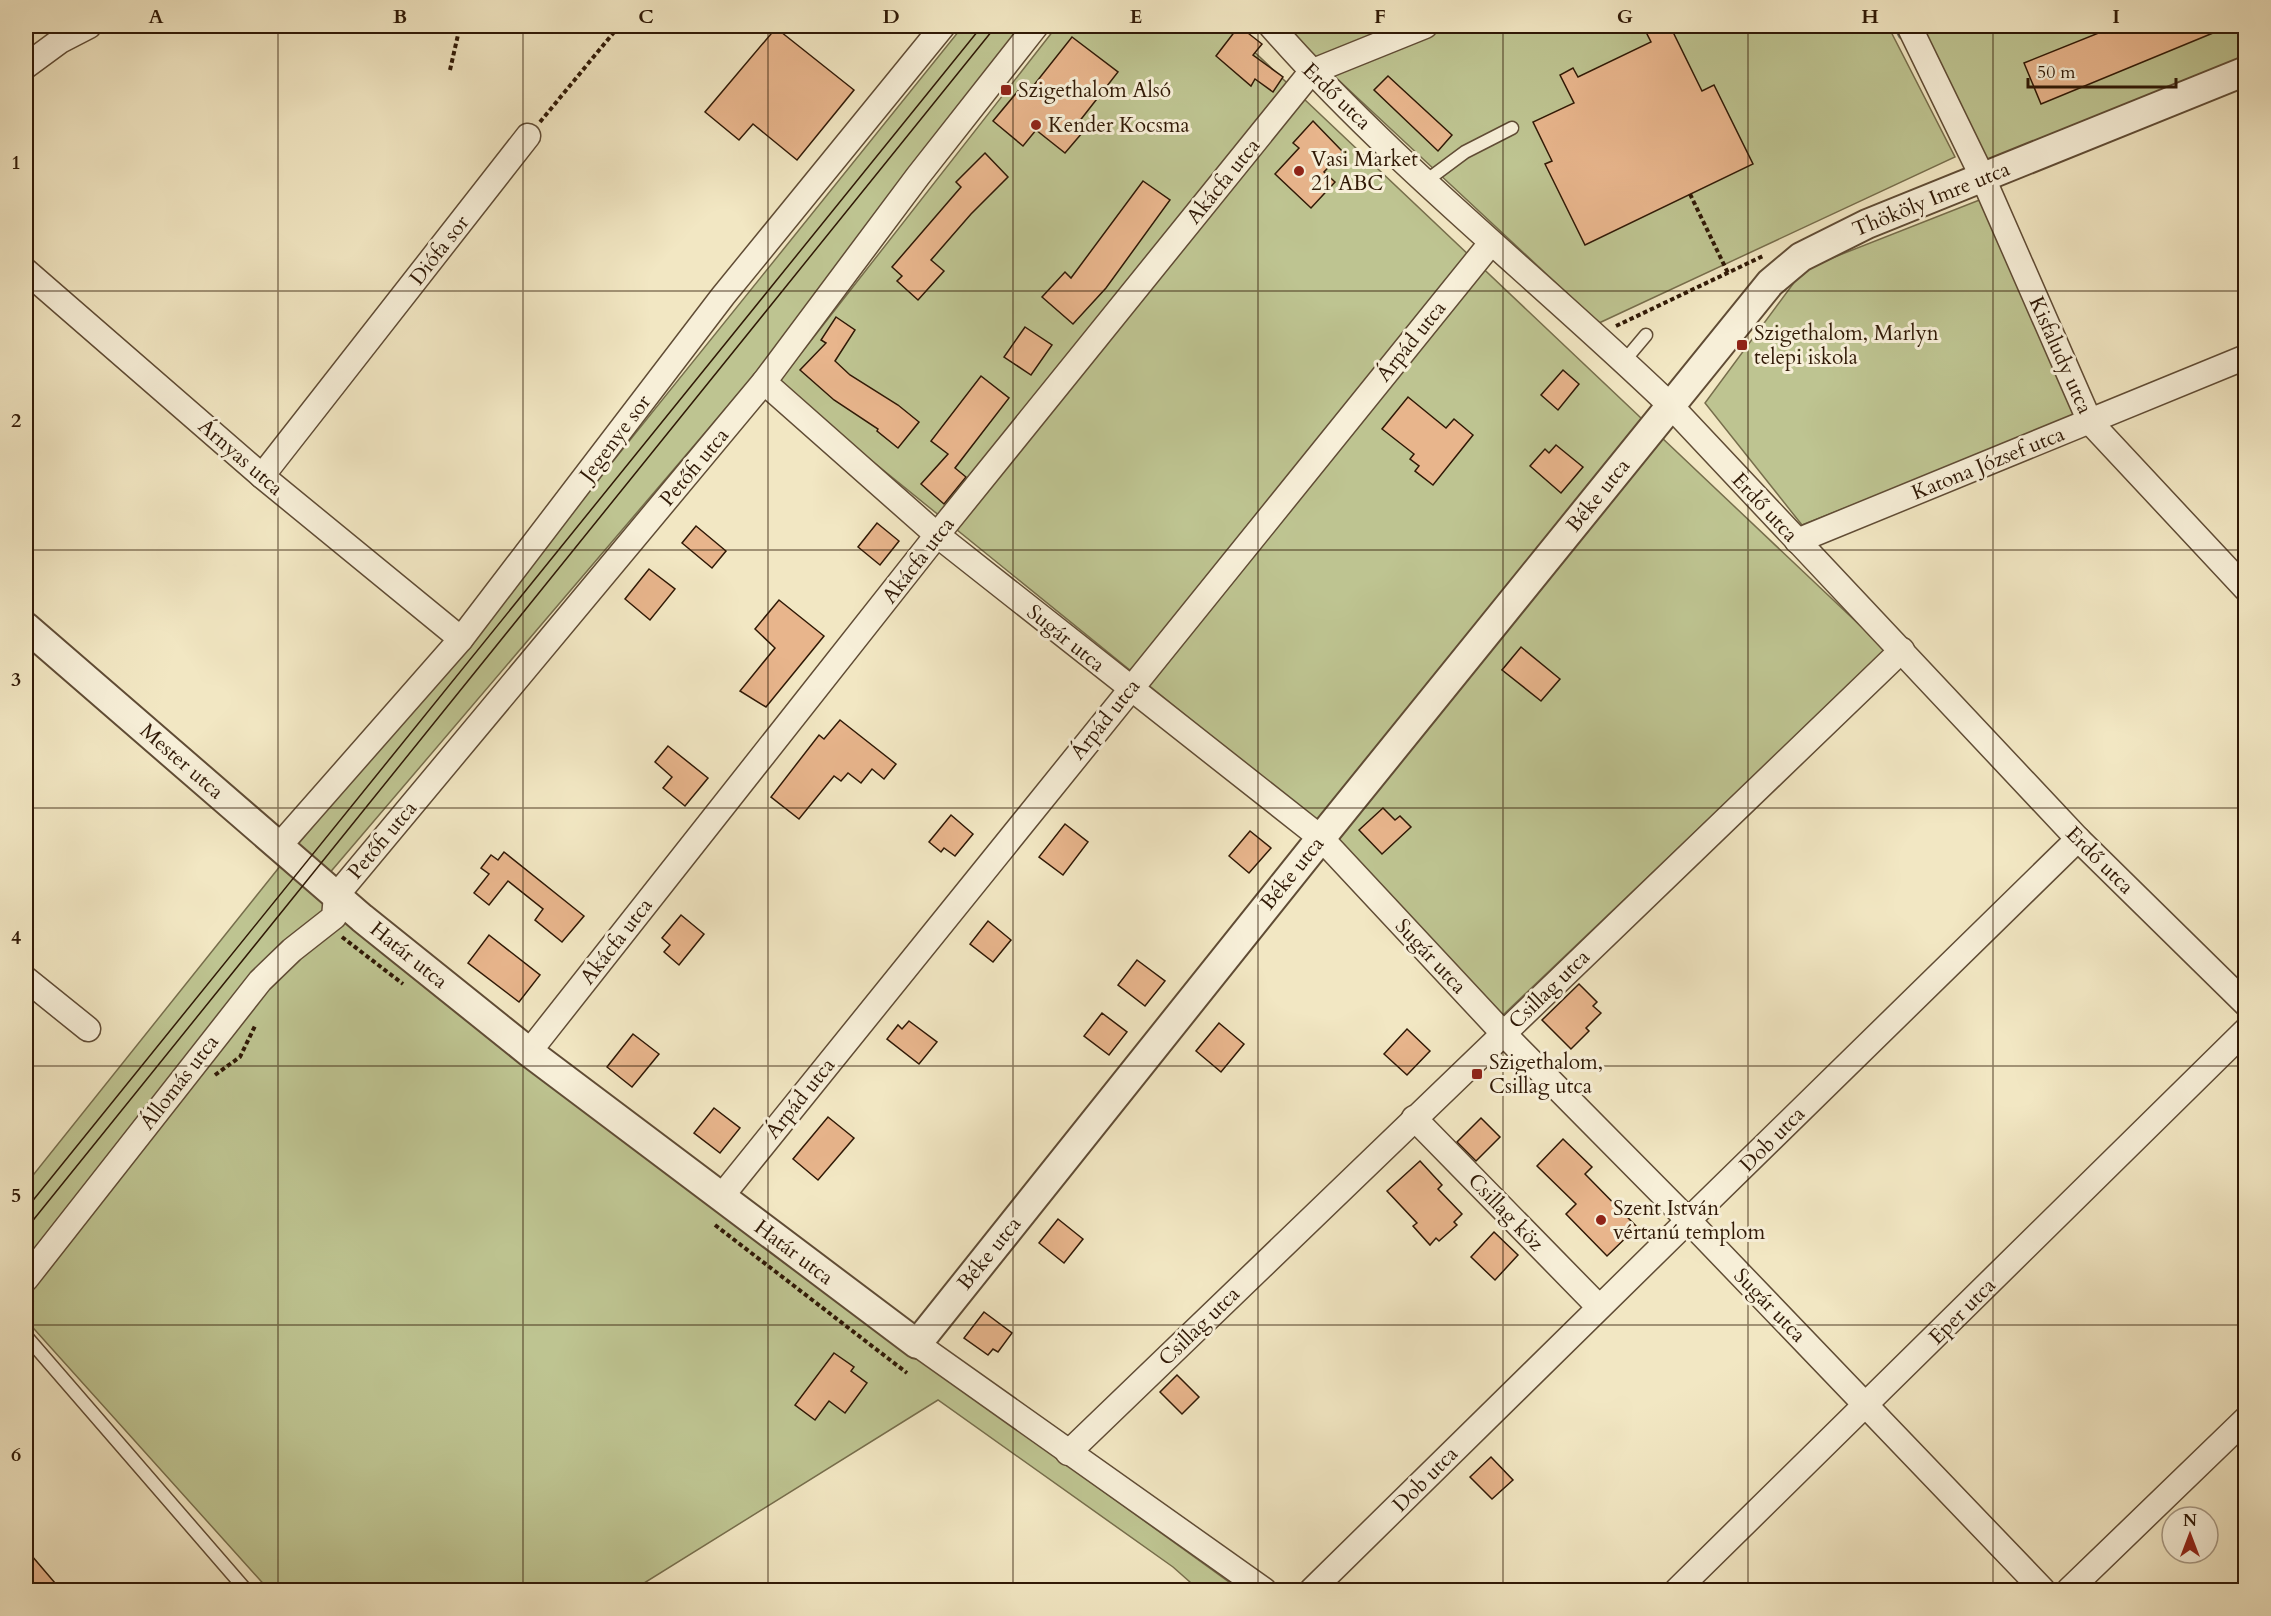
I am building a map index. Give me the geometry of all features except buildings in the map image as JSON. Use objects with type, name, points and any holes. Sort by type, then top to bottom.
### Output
[{"type":"street","points":[[26,66],[60,41],[89,26]]},
{"type":"street","name":"Jegenye sor","points":[[280,844],[461,639],[723,296],[943,26]]},
{"type":"street","name":"Petőfi utca","points":[[336,896],[764,382],[918,176],[1036,26]]},
{"type":"street","name":"Erdő utca","points":[[1271,26],[1311,72],[1491,243],[1624,360],[1670,405],[2078,839],[2246,1004]]},
{"type":"street","points":[[1311,72],[1425,26]]},
{"type":"street","name":"Kisfaludy utca","points":[[1909,26],[1983,178],[2090,422],[2246,590]]},
{"type":"street","name":"Thököly Imre utca","points":[[1670,405],[1758,297],[1785,268],[1840,236],[2246,71]]},
{"type":"street","name":"Akácfa utca","points":[[529,1052],[937,535],[1311,72]]},
{"type":"street","name":"Diófa sor","points":[[262,476],[528,136]]},
{"type":"street","name":"Árpád utca","points":[[721,1197],[1491,243]]},
{"type":"street","name":"Árnyas utca","points":[[26,271],[262,476],[461,639]]},
{"type":"street","name":"Katona József utca","points":[[1797,541],[2246,357]]},
{"type":"street","name":"Sugár utca","points":[[764,382],[937,535],[1321,838],[1503,1033],[1689,1221],[2043,1590]]},
{"type":"street","name":"Béke utca","points":[[917,1344],[1670,405]]},
{"type":"street","name":"Mester utca","points":[[26,627],[280,844],[336,896]]},
{"type":"street","name":"Csillag utca","points":[[1068,1453],[1902,650]]},
{"type":"street","name":"Dob utca","points":[[1312,1590],[1598,1306],[1689,1221],[2078,839]]},
{"type":"street","name":"Határ utca","points":[[336,896],[529,1052],[917,1344],[1264,1590]]},
{"type":"street","name":"Állomás utca","points":[[26,1279],[260,981],[292,950],[334,917],[336,896]]},
{"type":"street","points":[[26,979],[88,1029]]},
{"type":"street","name":"Eper utca","points":[[1677,1590],[2246,1030]]},
{"type":"street","name":"Csillag köz","points":[[1414,1118],[1598,1306]]},
{"type":"street","points":[[2069,1590],[2246,1419]]},
{"type":"lane","points":[[1426,181],[1465,152],[1512,128]]},
{"type":"lane","points":[[1624,360],[1646,335]]},
{"type":"lane","points":[[26,1336],[246,1590]]},
{"type":"path","points":[[450,70],[460,26]]},
{"type":"path","points":[[528,136],[619,26]]},
{"type":"path","points":[[1690,195],[1728,273]]},
{"type":"green space","points":[[963,26],[1023,26],[761,367],[316,889],[959,1387],[1240,1590],[1199,1590],[1173,1567],[938,1400],[633,1590],[269,1590],[26,1320],[26,1184],[289,855],[474,634]]},
{"type":"green space","points":[[1057,26],[1227,26],[1886,650],[1503,1015],[1316,821],[777,384]]},
{"type":"green space","points":[[1273,26],[1420,26],[1311,72]]},
{"type":"green space","points":[[1454,26],[1888,26],[1955,157],[1599,323],[1332,74]]},
{"type":"green space","points":[[1909,26],[2245,26],[2245,71],[1983,178]]},
{"type":"green space","points":[[1982,199],[2075,417],[1802,525],[1705,403],[1804,269]]},
{"type":"waterway","points":[[1896,26],[1901,36]]},
{"type":"tram line","points":[[26,1209],[982,26]]},
{"type":"tram line","points":[[26,1229],[996,26]]},
{"type":"place","name":"Szigethalom Alsó","points":[[1006,90]]},
{"type":"place","name":"Kender Kocsma","points":[[1036,125]]},
{"type":"place","name":"Vasi Market 21 ABC","points":[[1299,171]]},
{"type":"place","name":"Szigethalom, Marlyn telepi iskola","points":[[1742,345]]},
{"type":"place","name":"Szigethalom, Csillag utca","points":[[1477,1074]]},
{"type":"place","name":"Szent István vértanú templom","points":[[1601,1220]]}]
